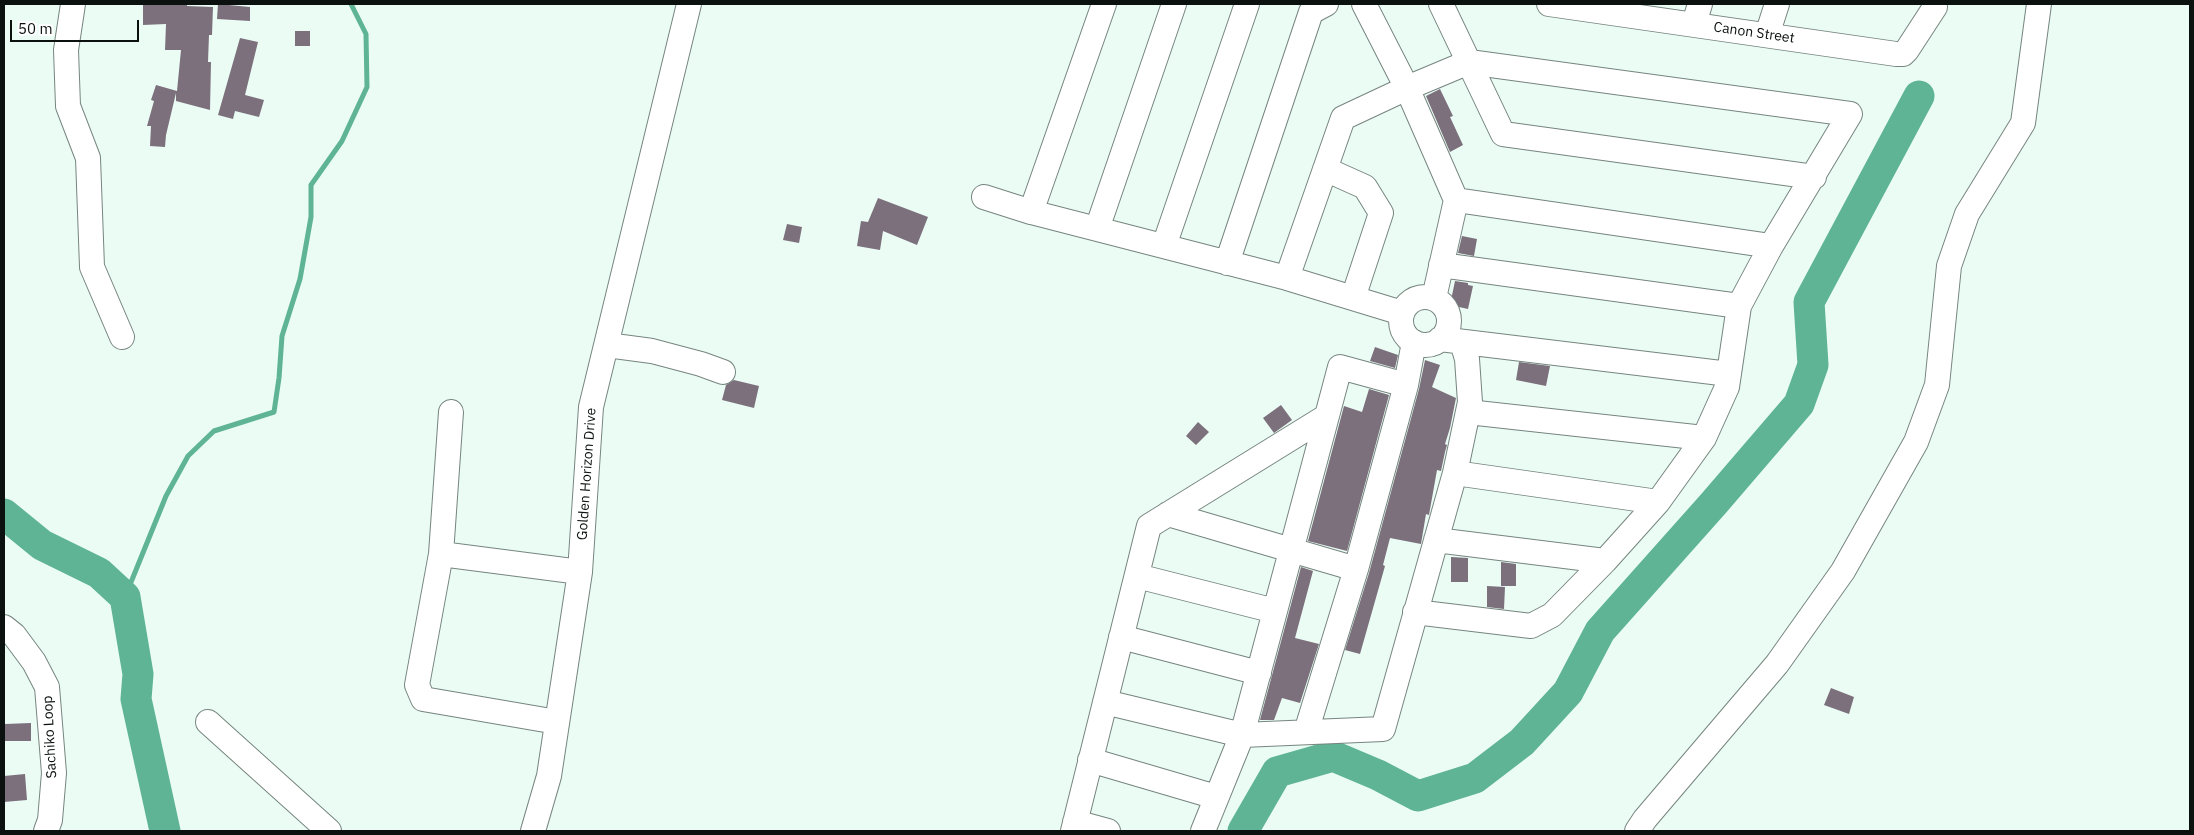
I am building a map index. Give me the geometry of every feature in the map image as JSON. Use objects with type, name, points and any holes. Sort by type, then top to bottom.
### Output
[{"type":"street","points":[[73,4],[66,50],[68,106],[88,158],[92,267],[122,337]]},
{"type":"street","name":"Golden Horizon Drive","points":[[533,831],[549,776],[580,572],[592,407],[689,4]]},
{"type":"street","points":[[1031,212],[1104,4]]},
{"type":"street","points":[[1097,229],[1174,4]]},
{"type":"street","points":[[1164,246],[1247,4]]},
{"type":"street","points":[[1227,263],[1311,12],[1326,4]]},
{"type":"street","points":[[1364,4],[1407,88],[1456,200],[1434,298]]},
{"type":"street","points":[[1441,4],[1503,134],[1814,177]]},
{"type":"street","name":"Canon Street","points":[[1549,4],[1697,14],[1767,35],[1887,54],[1903,54],[1912,44],[1931,5]]},
{"type":"street","points":[[1767,35],[1777,4]]},
{"type":"street","points":[[1637,831],[1645,819],[1777,664],[1843,570],[1916,442],[1937,385],[1949,266],[1967,214],[2023,122],[2039,4]]},
{"type":"street","points":[[1287,278],[1343,118],[1469,62],[1850,114],[1771,246],[1739,306],[1727,387],[1704,438],[1658,502],[1605,561],[1552,615],[1531,626],[1415,612]]},
{"type":"street","points":[[1325,169],[1365,187],[1381,213],[1353,298]]},
{"type":"street","points":[[984,197],[1031,212],[1287,278],[1402,313]]},
{"type":"street","points":[[1456,200],[1771,246]]},
{"type":"street","points":[[1441,265],[1739,306]]},
{"type":"street","points":[[1105,702],[1242,736],[1383,729],[1454,473],[1470,402],[1467,359],[1451,341],[1448,326],[1449,317],[1441,303],[1434,298],[1426,297],[1412,301],[1402,313],[1401,326],[1408,338],[1414,342],[1427,345],[1451,341],[1729,374]]},
{"type":"street","points":[[1306,732],[1356,569],[1406,385],[1414,342]]},
{"type":"street","points":[[607,344],[652,351],[723,372]]},
{"type":"street","points":[[1202,831],[1242,736],[1340,367],[1406,385]]},
{"type":"street","points":[[451,412],[441,554],[417,685],[423,699],[557,722]]},
{"type":"street","points":[[1468,412],[1704,438]]},
{"type":"street","points":[[1108,831],[1074,827],[1149,526],[1327,416]]},
{"type":"street","points":[[1454,473],[1658,502]]},
{"type":"street","points":[[1168,514],[1356,569]]},
{"type":"street","points":[[1436,540],[1605,561]]},
{"type":"street","points":[[441,554],[580,572]]},
{"type":"street","points":[[1137,576],[1276,611]]},
{"type":"street","name":"Sachiko Loop","points":[[4,626],[14,635],[34,662],[48,687],[54,773],[50,820],[46,831]]},
{"type":"street","points":[[1121,637],[1259,673]]},
{"type":"street","points":[[208,722],[319,828]]},
{"type":"street","points":[[1090,760],[1216,796]]},
{"type":"building","points":[[143,4],[187,4],[187,6],[213,7],[212,35],[209,35],[208,62],[211,62],[210,110],[176,101],[176,93],[165,147],[150,146],[151,126],[147,126],[154,101],[151,100],[156,85],[177,91],[181,50],[165,50],[166,24],[143,25]]},
{"type":"building","points":[[218,4],[250,7],[250,21],[217,19]]},
{"type":"building","points":[[295,31],[310,31],[310,46],[295,46]]},
{"type":"building","points":[[240,38],[258,42],[245,95],[264,100],[259,117],[235,111],[233,119],[218,115]]},
{"type":"building","points":[[1440,89],[1453,116],[1450,117],[1463,145],[1450,152],[1426,96]]},
{"type":"building","points":[[878,198],[928,217],[917,245],[883,231],[880,250],[857,246],[861,221],[868,222]]},
{"type":"building","points":[[787,224],[802,227],[799,243],[783,240]]},
{"type":"building","points":[[1462,236],[1477,239],[1474,256],[1458,253]]},
{"type":"building","points":[[1455,281],[1468,283],[1468,285],[1473,286],[1468,309],[1450,305]]},
{"type":"building","points":[[1375,347],[1398,355],[1395,368],[1370,361]]},
{"type":"building","points":[[1425,360],[1440,365],[1432,387],[1456,398],[1445,444],[1447,445],[1441,471],[1437,470],[1429,515],[1426,514],[1421,544],[1390,538],[1383,565],[1385,566],[1360,654],[1345,650],[1369,573],[1419,389]]},
{"type":"building","points":[[1519,362],[1550,366],[1546,386],[1516,380]]},
{"type":"building","points":[[734,380],[759,386],[754,408],[722,400],[726,385]]},
{"type":"building","points":[[1369,389],[1389,395],[1347,551],[1308,541],[1344,406],[1362,412]]},
{"type":"building","points":[[1281,405],[1292,420],[1274,433],[1263,418]]},
{"type":"building","points":[[1198,422],[1209,432],[1196,445],[1186,436]]},
{"type":"building","points":[[1451,557],[1468,558],[1468,582],[1451,582]]},
{"type":"building","points":[[1501,562],[1516,564],[1516,586],[1501,586]]},
{"type":"building","points":[[1301,567],[1313,571],[1295,638],[1319,644],[1300,703],[1282,698],[1274,720],[1260,720]]},
{"type":"building","points":[[1487,586],[1505,587],[1504,609],[1487,607]]},
{"type":"building","points":[[1831,688],[1854,697],[1849,714],[1824,705]]},
{"type":"building","points":[[31,723],[31,741],[5,741],[5,724]]},
{"type":"building","points":[[25,774],[27,800],[4,802],[4,776]]},
{"type":"waterway","points":[[125,597],[166,496],[188,456],[214,431],[274,412],[282,336],[300,279],[311,217],[311,185],[342,141],[367,87],[366,34],[351,4]]},
{"type":"waterway","points":[[1243,831],[1277,772],[1333,756],[1378,775],[1418,796],[1475,778],[1522,742],[1568,692],[1600,631],[1799,404],[1813,365],[1809,302],[1919,96]]},
{"type":"waterway","points":[[4,514],[42,545],[99,573],[125,597],[138,674],[136,699],[165,831]]}]
